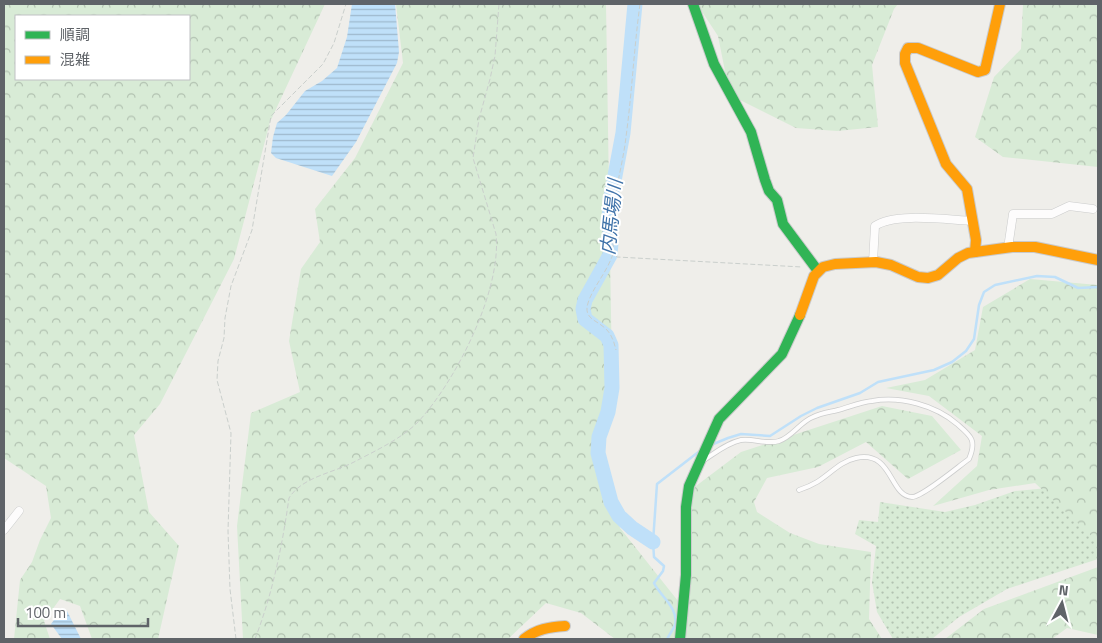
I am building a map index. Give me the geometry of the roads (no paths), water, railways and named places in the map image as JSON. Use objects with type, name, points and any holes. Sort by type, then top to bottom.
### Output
[{"type":"street","points":[[693,4],[714,64],[742,112],[751,132],[765,180],[769,191],[777,200],[783,224],[817,269]]},
{"type":"street","points":[[975,252],[976,240],[968,189],[946,164],[905,63],[904,54],[908,48],[918,48],[978,72],[985,70],[1000,4]]},
{"type":"street","points":[[1008,248],[1013,214],[1052,214],[1069,206],[1093,209]]},
{"type":"street","points":[[873,262],[875,226],[881,222],[896,218],[973,221]]},
{"type":"street","points":[[680,639],[686,575],[686,496],[719,419],[782,354],[793,332],[817,269],[835,264],[873,262],[891,265],[918,277],[928,278],[938,275],[958,258],[975,252],[1035,247],[1098,260]]},
{"type":"street","points":[[4,530],[19,511]]},
{"type":"street","points":[[524,639],[534,630],[544,627],[565,626]]},
{"type":"lane","points":[[702,458],[740,440],[775,442],[782,440],[811,417],[872,400],[925,405],[939,410],[970,435],[973,443],[973,450],[969,458],[922,494],[912,497],[898,490],[887,469],[881,463],[858,457],[849,460],[816,483],[800,490]]},
{"type":"water","points":[[352,4],[395,4],[399,52],[397,63],[356,142],[332,176],[276,158],[271,153],[277,123],[286,115],[305,91],[322,81],[337,68],[347,37]]},
{"type":"water","points":[[67,611],[81,639],[62,639],[51,624]]},
{"type":"waterway","name":"内馬場川","points":[[635,4],[623,133],[611,197],[609,218],[610,255],[585,300],[583,309],[585,319],[607,336],[611,345],[612,388],[608,412],[599,437],[598,453],[611,502],[619,516],[632,528],[653,542]]},
{"type":"waterway","points":[[711,445],[741,434],[770,436],[801,416],[817,408],[860,393],[878,382],[934,370],[952,362],[966,351],[974,339],[979,305],[984,292],[995,285],[1037,276],[1055,277],[1078,288],[1098,287]]},
{"type":"waterway","name":"内馬場川","points":[[667,639],[675,625],[674,613],[654,583],[663,571],[664,566],[654,557],[653,542],[657,484],[701,450]]}]
